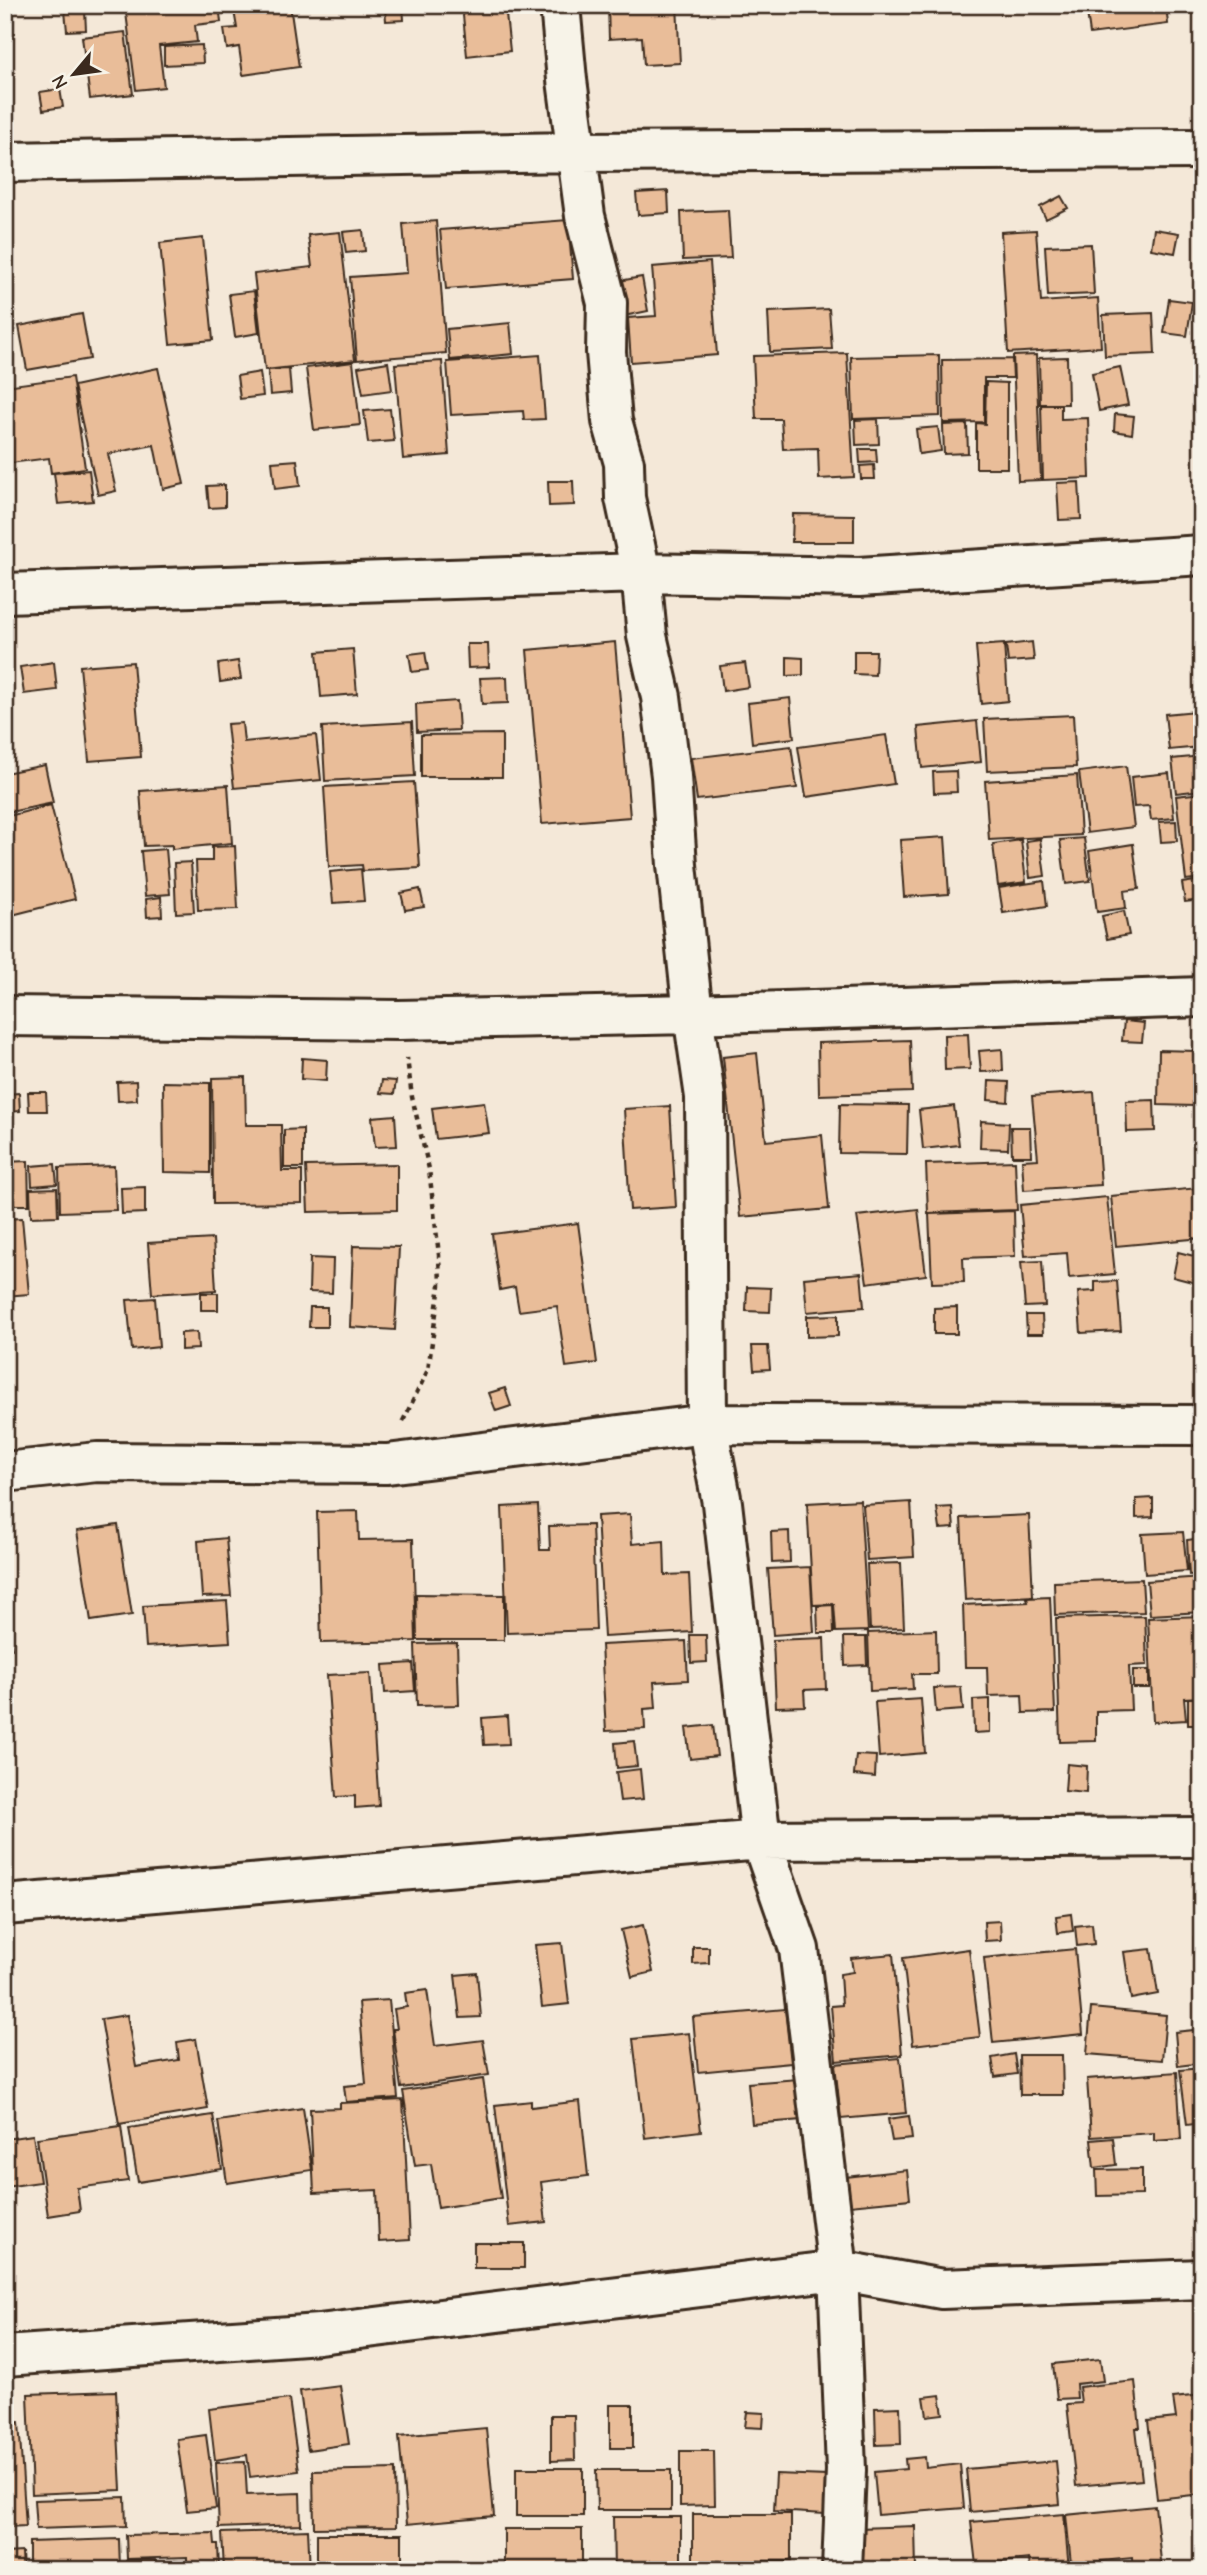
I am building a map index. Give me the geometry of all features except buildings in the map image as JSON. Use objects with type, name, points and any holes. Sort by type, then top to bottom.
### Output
[{"type":"street","points":[[560,5],[585,216],[607,303],[606,352],[612,421],[624,463],[625,498],[641,573],[647,636],[661,697],[693,1014],[705,1097],[707,1424],[722,1503],[761,1840],[799,1949],[838,2270],[846,2470],[842,2570]]},
{"type":"street","points":[[5,162],[576,152],[1202,149]]},
{"type":"street","points":[[5,593],[641,573],[859,577],[1202,555]]},
{"type":"street","points":[[5,1016],[399,1020],[693,1014],[1202,997]]},
{"type":"street","points":[[5,1472],[97,1462],[387,1464],[707,1424],[1202,1425]]},
{"type":"street","points":[[5,1905],[761,1840],[1202,1837]]},
{"type":"street","points":[[5,2356],[318,2334],[838,2270],[942,2289],[1202,2278]]},
{"type":"path","points":[[387,1464],[399,1428],[428,1370],[439,1285],[439,1255],[429,1169],[412,1097],[399,1020]]}]
